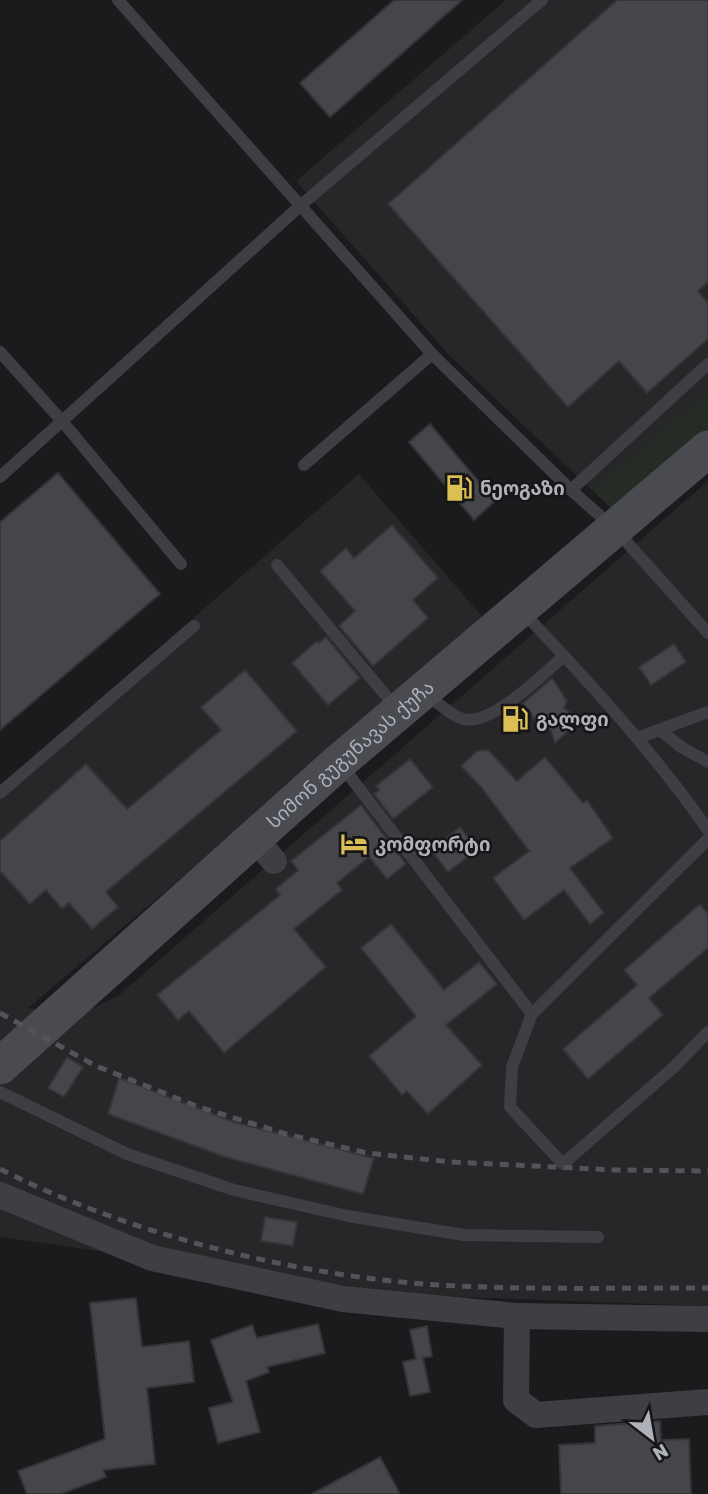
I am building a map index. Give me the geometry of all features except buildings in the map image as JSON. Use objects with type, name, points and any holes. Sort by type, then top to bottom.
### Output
[{"type":"main road","name":"სიმონ გუგუნავას ქუჩა","points":[[0,1066],[264,849],[340,762],[708,449]]},
{"type":"street","points":[[0,1195],[152,1258],[343,1299],[516,1316],[708,1319]]},
{"type":"street","points":[[516,1316],[516,1400],[536,1415],[708,1402]]},
{"type":"lane","points":[[118,0],[432,354],[571,490],[615,529],[708,633]]},
{"type":"lane","points":[[0,477],[300,206],[542,0]]},
{"type":"lane","points":[[0,352],[62,421],[181,564]]},
{"type":"lane","points":[[304,464],[432,354]]},
{"type":"lane","points":[[571,490],[708,364]]},
{"type":"lane","points":[[277,565],[411,702],[477,720],[512,699],[564,656]]},
{"type":"lane","points":[[521,609],[675,782],[708,830]]},
{"type":"lane","points":[[0,793],[194,626]]},
{"type":"lane","points":[[637,738],[708,712]]},
{"type":"lane","points":[[660,730],[681,747],[708,762]]},
{"type":"lane","points":[[340,762],[532,1014]]},
{"type":"lane","points":[[708,839],[532,1014],[512,1067],[510,1107],[563,1164],[674,1067],[708,1032]]},
{"type":"lane","points":[[0,1092],[127,1154],[234,1190],[348,1216],[464,1234],[598,1237]]},
{"type":"shaded area","points":[[506,0],[708,0],[708,391],[592,490],[450,356],[296,181]]},
{"type":"shaded area","points":[[708,391],[708,432],[615,512],[592,490]]},
{"type":"shaded area","points":[[359,474],[485,620],[28,1008],[78,1015],[118,996],[708,481],[708,1306],[409,1295],[0,1237],[0,786]]},
{"type":"railway","points":[[0,1013],[96,1066],[199,1107],[286,1134],[367,1153],[451,1162],[617,1170],[708,1171]]},
{"type":"railway","points":[[0,1169],[102,1213],[157,1232],[213,1248],[327,1272],[383,1280],[472,1287],[708,1288]]},
{"type":"place","name":"ნეოგაზი","points":[[459,488]]},
{"type":"place","name":"გალფი","points":[[515,719]]},
{"type":"place","name":"კომფორტი","points":[[354,844]]}]
